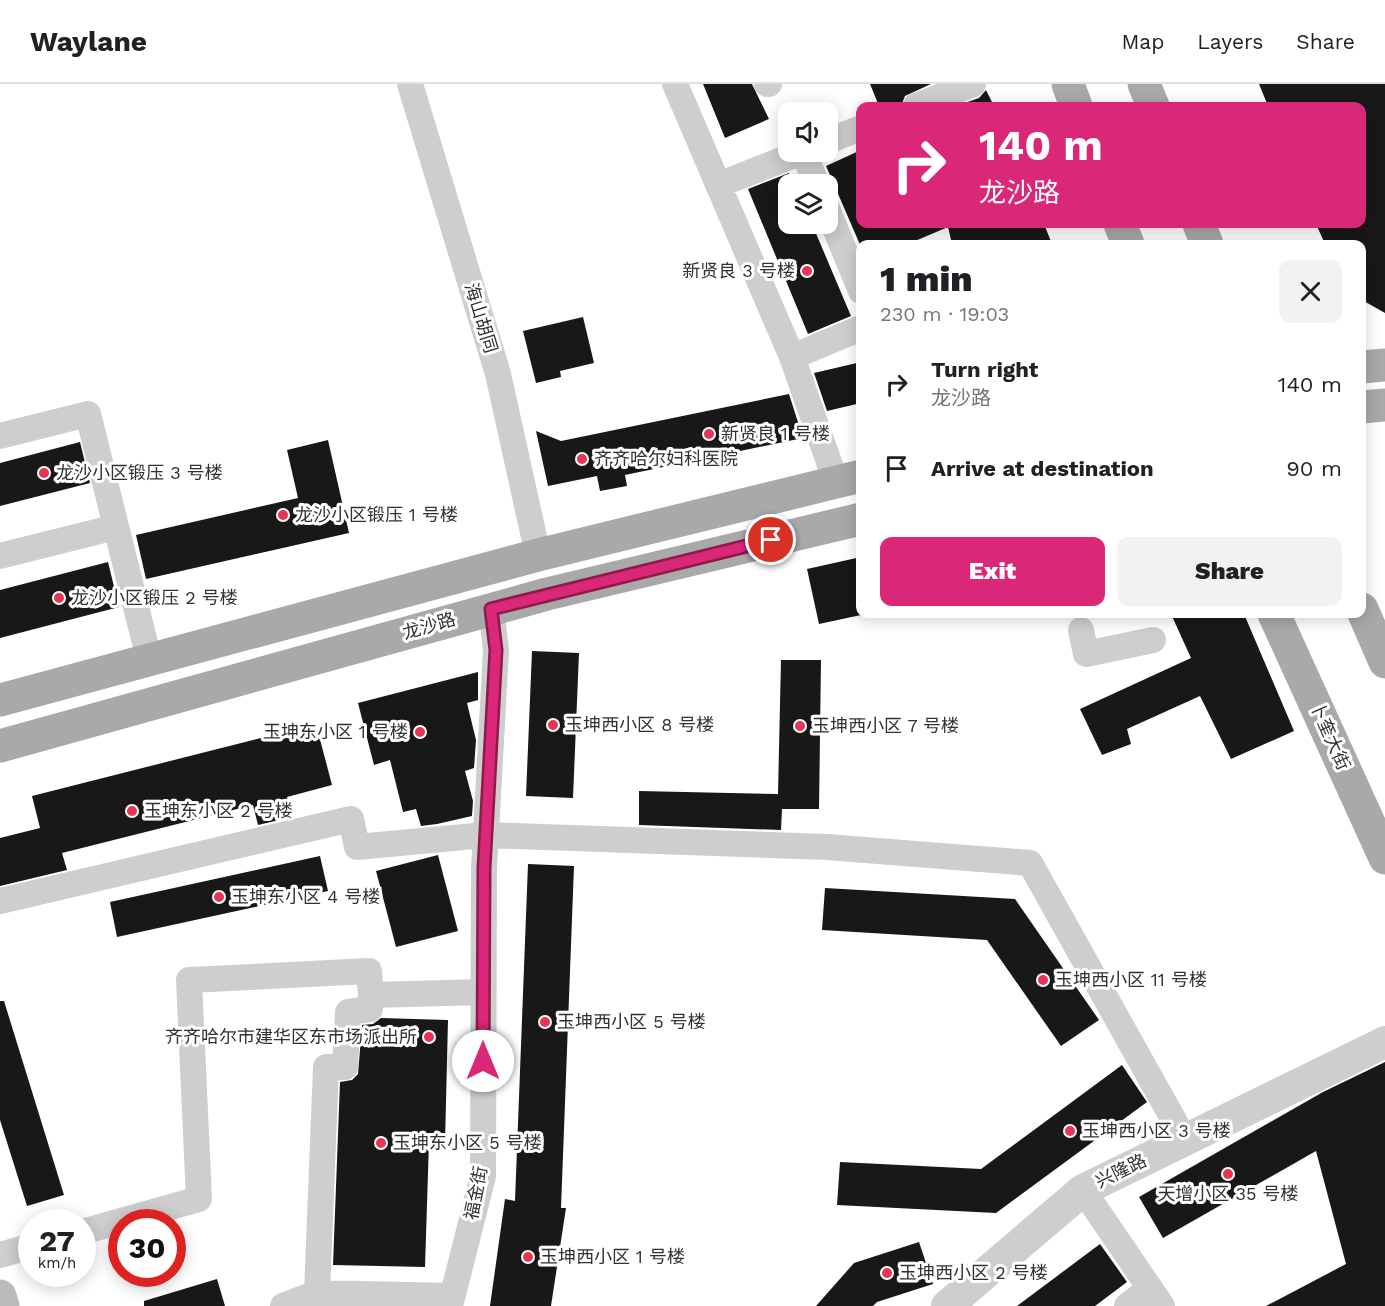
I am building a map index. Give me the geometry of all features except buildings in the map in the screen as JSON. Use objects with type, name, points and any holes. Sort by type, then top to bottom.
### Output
[{"type":"main road","points":[[1068,84],[1075,102]]},
{"type":"main road","points":[[1144,84],[1151,102]]},
{"type":"main road","points":[[1366,367],[1385,365]]},
{"type":"main road","points":[[1366,407],[1385,405]]},
{"type":"main road","points":[[0,699],[538,555],[848,479]]},
{"type":"main road","name":"龙沙路","points":[[0,746],[491,609],[856,520]]},
{"type":"main road","name":"卜奎大街","points":[[1277,618],[1385,858]]},
{"type":"main road","points":[[1366,618],[1385,662]]},
{"type":"main road","points":[[0,1296],[3,1306]]},
{"type":"street","name":"海山胡同","points":[[410,84],[498,374],[538,555]]},
{"type":"street","points":[[675,84],[792,357],[848,479]]},
{"type":"street","points":[[926,102],[973,84]]},
{"type":"street","points":[[838,137],[856,130]]},
{"type":"street","points":[[718,185],[778,161]]},
{"type":"street","points":[[837,234],[856,279]]},
{"type":"street","points":[[792,357],[856,330]]},
{"type":"street","points":[[0,436],[88,414],[149,659]]},
{"type":"street","points":[[0,556],[116,527]]},
{"type":"street","name":"福金街","points":[[451,1301],[483,1176],[485,835],[496,650],[491,609]]},
{"type":"street","points":[[1081,630],[1086,654],[1153,640]]},
{"type":"street","points":[[0,901],[351,819],[357,848],[485,835],[827,848],[1030,863],[1185,1140]]},
{"type":"street","points":[[96,1228],[199,1199],[189,980],[369,971],[370,1009],[348,1012],[345,1067],[326,1067],[319,1300]]},
{"type":"street","points":[[371,996],[483,992]]},
{"type":"street","name":"兴隆路","points":[[947,1306],[1083,1190],[1385,1042]]},
{"type":"street","points":[[1083,1190],[1156,1297],[1127,1306]]},
{"type":"street","points":[[0,1255],[18,1250]]},
{"type":"street","points":[[284,1306],[319,1300],[451,1301]]},
{"type":"place","name":"新贤良 3 号楼","points":[[807,271]]},
{"type":"place","name":"新贤良 1 号楼","points":[[709,434]]},
{"type":"place","name":"齐齐哈尔妇科医院","points":[[582,459]]},
{"type":"place","name":"龙沙小区锻压 3 号楼","points":[[44,473]]},
{"type":"place","name":"龙沙小区锻压 1 号楼","points":[[283,515]]},
{"type":"place","name":"龙沙小区锻压 2 号楼","points":[[59,598]]},
{"type":"place","name":"玉坤西小区 8 号楼","points":[[553,725]]},
{"type":"place","name":"玉坤西小区 7 号楼","points":[[800,726]]},
{"type":"place","name":"玉坤东小区 1 号楼","points":[[420,732]]},
{"type":"place","name":"玉坤东小区 2 号楼","points":[[132,811]]},
{"type":"place","name":"玉坤东小区 4 号楼","points":[[219,897]]},
{"type":"place","name":"玉坤西小区 11 号楼","points":[[1043,980]]},
{"type":"place","name":"玉坤西小区 5 号楼","points":[[545,1022]]},
{"type":"place","name":"齐齐哈尔市建华区东市场派出所","points":[[429,1037]]},
{"type":"place","name":"玉坤西小区 3 号楼","points":[[1070,1131]]},
{"type":"place","name":"玉坤东小区 5 号楼","points":[[381,1143]]},
{"type":"place","name":"天增小区 35 号楼","points":[[1228,1174]]},
{"type":"place","name":"玉坤西小区 1 号楼","points":[[528,1257]]},
{"type":"place","name":"玉坤西小区 2 号楼","points":[[887,1273]]},
{"type":"route","points":[[483,1061],[484,868],[496,650],[491,609],[771,540]]}]
